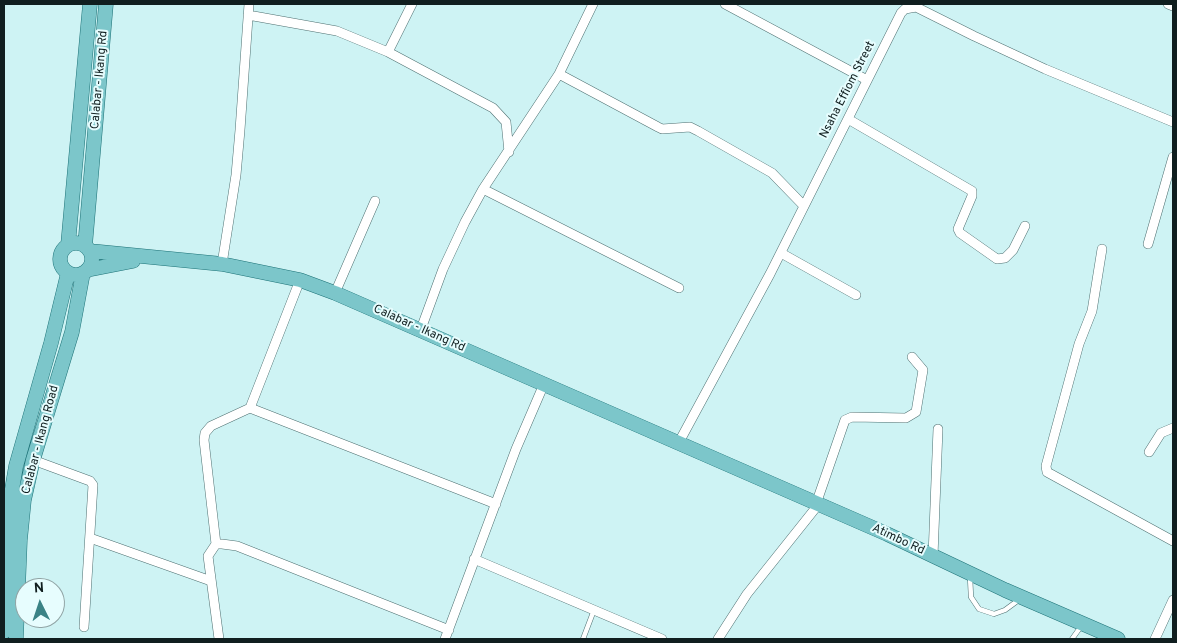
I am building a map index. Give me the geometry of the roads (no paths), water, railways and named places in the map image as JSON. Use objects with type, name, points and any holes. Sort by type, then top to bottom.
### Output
[{"type":"main road","name":"Calabar - Ikang Rd","points":[[68,245],[90,4]]},
{"type":"main road","name":"Calabar - Ikang Rd","points":[[106,4],[88,248],[147,258],[222,264],[300,280],[421,329],[678,444]]},
{"type":"main road","points":[[79,243],[88,248],[92,261],[85,272],[76,275],[68,273],[63,268],[60,259],[63,250],[68,245],[79,243]]},
{"type":"main road","name":"Calabar - Ikang Rd","points":[[85,272],[147,258]]},
{"type":"main road","name":"Calabar - Ikang Road","points":[[16,639],[20,540],[24,500],[33,460],[72,332],[85,272]]},
{"type":"main road","name":"Calabar - Ikang Road","points":[[4,632],[10,501],[15,474],[58,319],[68,273]]},
{"type":"main road","name":"Atimbo Rd","points":[[678,444],[817,504],[1116,639]]},
{"type":"street","points":[[222,264],[236,175],[249,4]]},
{"type":"street","points":[[388,52],[412,4]]},
{"type":"street","points":[[421,329],[443,269],[465,222],[483,189],[559,74],[593,4]]},
{"type":"street","points":[[725,4],[868,80]]},
{"type":"street","points":[[1168,4],[1173,6]]},
{"type":"street","name":"Nsaha Effiom Street","points":[[678,444],[780,253],[901,13],[905,9],[916,7],[1045,69],[1173,122]]},
{"type":"street","points":[[248,15],[337,31],[388,52],[493,108],[506,122],[509,152]]},
{"type":"street","points":[[559,74],[658,127],[690,127],[698,131],[772,173],[804,206]]},
{"type":"street","points":[[848,120],[972,191],[972,196],[958,229],[960,233],[997,260],[1005,258],[1013,250],[1026,226]]},
{"type":"street","points":[[1148,244],[1173,157]]},
{"type":"street","points":[[483,189],[679,288]]},
{"type":"street","points":[[335,293],[375,201]]},
{"type":"street","points":[[1102,249],[1092,311],[1079,344],[1046,466],[1047,472],[1173,541]]},
{"type":"street","points":[[780,253],[856,295]]},
{"type":"street","points":[[219,639],[208,556],[216,544],[204,440],[205,433],[211,426],[250,408],[300,280]]},
{"type":"street","points":[[718,639],[752,588],[817,504],[845,420],[852,417],[906,418],[916,412],[923,370],[912,357]]},
{"type":"street","points":[[444,639],[544,384]]},
{"type":"street","points":[[250,408],[496,504]]},
{"type":"street","points":[[1149,452],[1161,433],[1173,428]]},
{"type":"street","points":[[933,556],[938,429]]},
{"type":"street","points":[[33,460],[92,482],[84,627]]},
{"type":"street","points":[[90,538],[211,581]]},
{"type":"street","points":[[216,544],[237,546],[449,630]]},
{"type":"street","points":[[474,559],[662,639]]},
{"type":"street","points":[[1155,639],[1173,600]]},
{"type":"lane","points":[[970,574],[971,597],[980,609],[994,614],[1006,610],[1022,598]]},
{"type":"lane","points":[[583,639],[594,610]]},
{"type":"lane","points":[[1072,639],[1082,624]]}]
